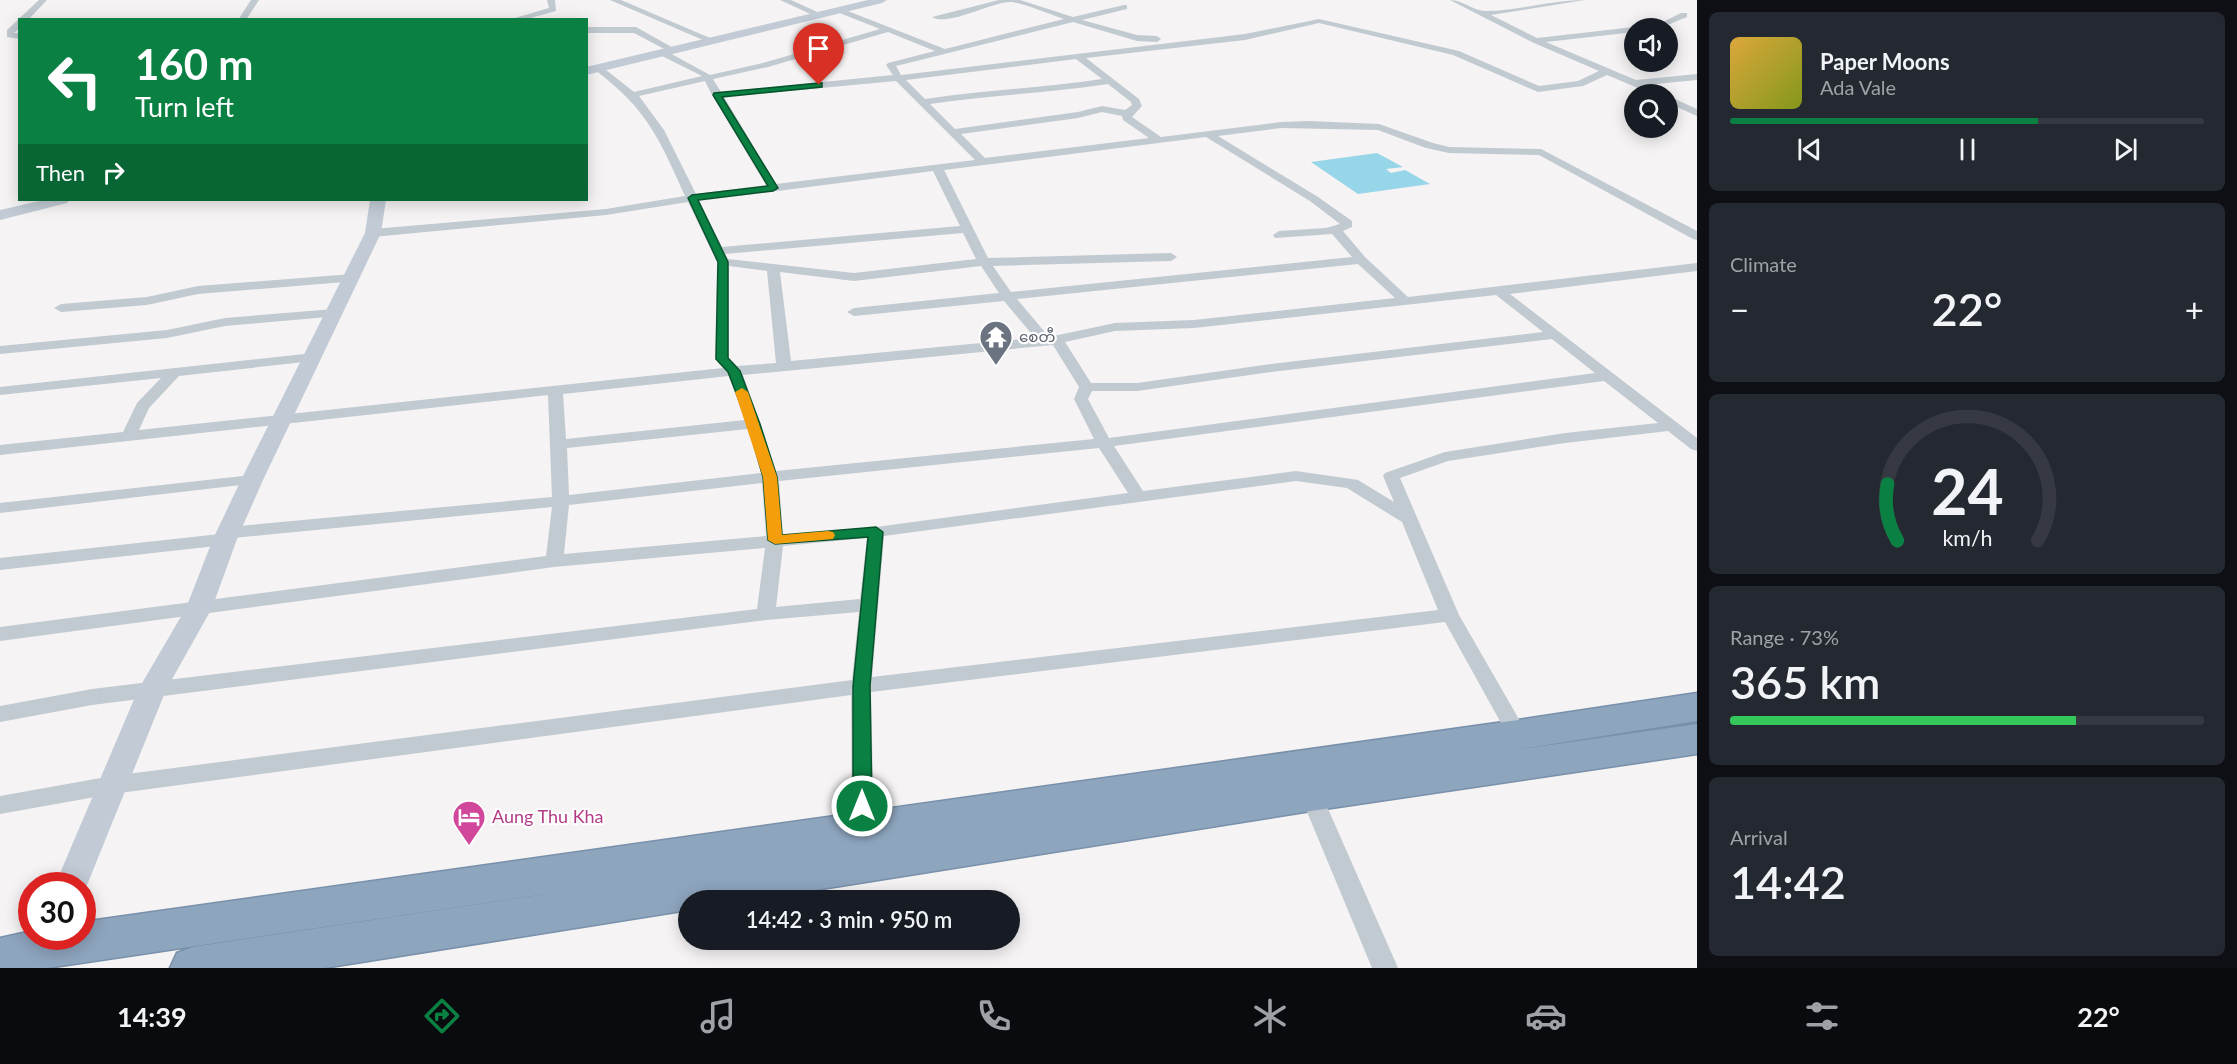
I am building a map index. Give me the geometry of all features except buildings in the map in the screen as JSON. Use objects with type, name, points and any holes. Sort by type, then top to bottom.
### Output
[{"type":"highway","points":[[96,935],[862,829],[1518,735],[1697,706]]},
{"type":"highway","points":[[193,968],[1311,795],[1697,740]]},
{"type":"highway","points":[[0,959],[25,950]]},
{"type":"street","points":[[25,18],[43,0]]},
{"type":"street","points":[[243,18],[255,0]]},
{"type":"street","points":[[519,18],[553,9],[550,0]]},
{"type":"street","points":[[614,0],[712,41]]},
{"type":"street","points":[[784,0],[820,15]]},
{"type":"street","points":[[592,69],[882,0]]},
{"type":"street","points":[[936,17],[962,13],[1010,0],[1137,38],[1194,43]]},
{"type":"street","points":[[1454,0],[1538,41],[1636,84],[1697,77]]},
{"type":"street","points":[[1480,14],[1581,0]]},
{"type":"street","points":[[840,83],[891,65],[942,51],[1124,7]]},
{"type":"street","points":[[840,10],[942,51]]},
{"type":"street","points":[[1678,18],[1684,15]]},
{"type":"street","points":[[717,95],[969,71],[1245,37],[1319,21],[1456,53],[1538,89],[1580,84],[1598,77],[1607,70]]},
{"type":"street","points":[[18,25],[10,35],[18,36]]},
{"type":"street","points":[[632,95],[689,81],[708,79],[864,38],[888,29]]},
{"type":"street","points":[[588,30],[636,30],[698,69],[708,79],[773,188]]},
{"type":"street","points":[[1538,41],[1624,30]]},
{"type":"street","points":[[1078,56],[1136,101],[1137,106],[1127,114]]},
{"type":"street","points":[[891,65],[898,77],[982,162]]},
{"type":"street","points":[[592,69],[632,95],[649,116],[668,147],[721,257],[722,359],[734,371],[754,424],[770,477],[775,540],[766,614]]},
{"type":"street","points":[[922,102],[982,93],[1050,90],[1110,81]]},
{"type":"street","points":[[1678,104],[1697,113]]},
{"type":"street","points":[[952,132],[1078,115],[1102,109],[1127,114]]},
{"type":"street","points":[[1127,114],[1127,118],[1160,141]]},
{"type":"street","points":[[373,233],[606,212],[692,198],[1281,125],[1362,125],[1390,130],[1449,150],[1533,150],[1541,152],[1697,236]]},
{"type":"street","points":[[1209,135],[1257,163],[1348,224],[1336,231],[1279,235]]},
{"type":"street","points":[[937,168],[984,262],[1008,297],[1051,340],[1086,387]]},
{"type":"street","points":[[0,215],[56,201]]},
{"type":"street","points":[[76,872],[152,690],[199,608],[252,480],[373,233],[378,201]]},
{"type":"street","points":[[721,257],[776,244],[968,229]]},
{"type":"street","points":[[1336,231],[1361,260],[1404,300]]},
{"type":"street","points":[[721,257],[773,267],[854,277],[984,262],[1171,257]]},
{"type":"street","points":[[854,312],[1361,260]]},
{"type":"street","points":[[773,267],[784,366]]},
{"type":"street","points":[[0,450],[734,371],[1051,340],[1131,325],[1194,324],[1697,267]]},
{"type":"street","points":[[61,308],[147,301],[198,290],[352,278]]},
{"type":"street","points":[[1499,291],[1697,446]]},
{"type":"street","points":[[0,350],[167,334],[225,322],[334,313]]},
{"type":"street","points":[[1086,387],[1137,387],[1271,368],[1555,335]]},
{"type":"street","points":[[0,391],[313,357]]},
{"type":"street","points":[[129,436],[142,406],[175,372]]},
{"type":"street","points":[[0,564],[227,536],[1104,443],[1607,376]]},
{"type":"street","points":[[1086,387],[1081,399],[1104,443],[1139,498]]},
{"type":"street","points":[[554,561],[561,501],[555,391]]},
{"type":"street","points":[[559,444],[754,424]]},
{"type":"street","points":[[1518,735],[1450,615],[1391,476],[1445,458],[1565,438],[1670,426]]},
{"type":"street","points":[[0,634],[554,561],[876,532],[1296,476],[1352,484],[1407,518]]},
{"type":"street","points":[[0,508],[252,480]]},
{"type":"street","points":[[862,829],[861,686],[876,532]]},
{"type":"street","points":[[0,714],[92,697],[766,614],[868,604]]},
{"type":"street","points":[[0,805],[112,785],[861,686],[1450,615]]},
{"type":"street","points":[[1311,795],[1385,968]]},
{"type":"water","points":[[1377,153],[1403,167],[1386,169],[1391,173],[1405,170],[1430,184],[1358,194],[1311,162]]},
{"type":"slow traffic","points":[[742,392],[770,477],[775,540],[828,535]]},
{"type":"place","name":"စေတီ","points":[[996,366]]},
{"type":"place","name":"Aung Thu Kha","points":[[469,846]]},
{"type":"route","points":[[819,85],[717,95],[773,188],[692,198],[723,262],[722,359],[734,371],[754,424],[770,477],[775,540],[876,532],[861,686],[862,806]]}]
